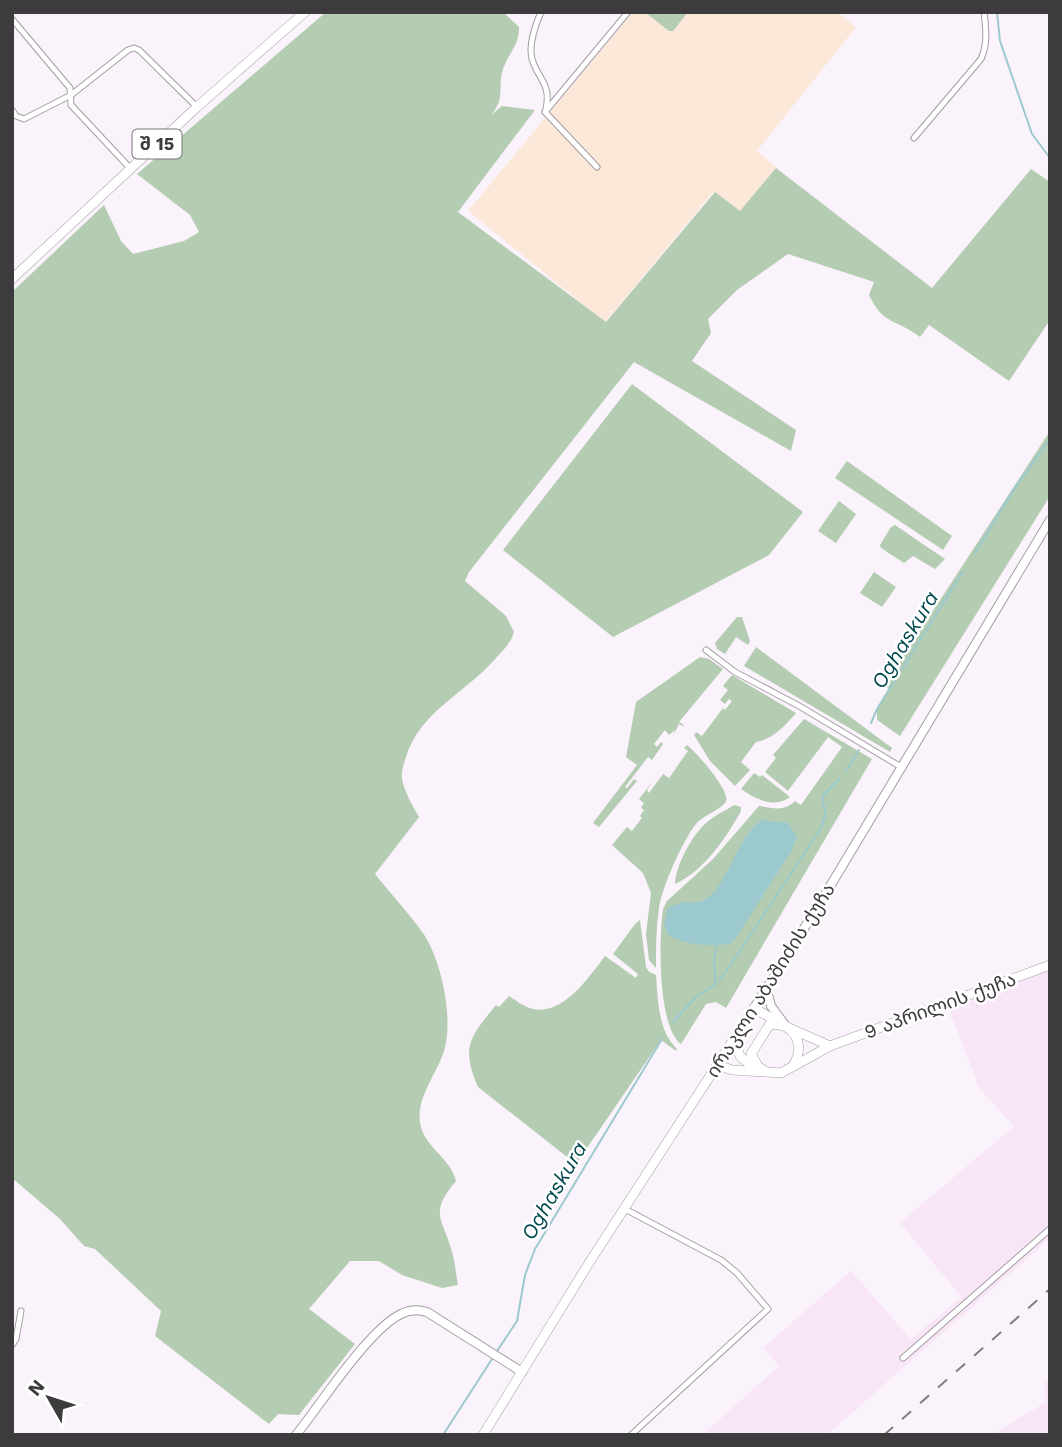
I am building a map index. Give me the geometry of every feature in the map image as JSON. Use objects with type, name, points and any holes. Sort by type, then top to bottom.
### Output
[{"type":"main road","name":"შ 15","points":[[12,279],[130,168],[305,12]]},
{"type":"main road","name":"ირაკლი აბაშიძის ქუჩა","points":[[483,1435],[754,1008],[1050,520]]},
{"type":"main road","name":"9 აპრილის ქუჩა","points":[[793,1066],[830,1045],[1050,965]]},
{"type":"main road","points":[[718,1065],[732,1070],[781,1073],[793,1066],[798,1058],[798,1039],[771,1006],[766,988]]},
{"type":"main road","points":[[754,1008],[785,1026],[830,1045]]},
{"type":"main road","points":[[771,1073],[758,1066],[751,1054],[770,1024],[785,1026]]},
{"type":"main road","points":[[733,1039],[740,1056],[760,1072]]},
{"type":"main road","points":[[296,1435],[366,1344],[403,1313],[421,1310],[427,1312],[522,1372]]},
{"type":"street","points":[[541,12],[531,52],[533,64],[546,87],[545,113],[597,167]]},
{"type":"street","points":[[545,113],[628,12]]},
{"type":"street","points":[[914,138],[981,59],[987,39],[984,12]]},
{"type":"street","points":[[12,19],[70,88],[71,105],[130,168]]},
{"type":"street","points":[[12,110],[16,116],[24,119],[71,95],[134,48],[197,107]]},
{"type":"street","points":[[706,650],[725,666],[901,767]]},
{"type":"street","points":[[625,1209],[721,1260],[737,1273],[768,1309],[631,1435]]},
{"type":"street","points":[[902,1358],[1050,1230]]},
{"type":"street","points":[[12,1345],[16,1339],[21,1311]]},
{"type":"shaded area","points":[[633,12],[837,12],[856,27],[757,151],[777,168],[740,213],[714,191],[605,322],[468,211]]},
{"type":"shaded area","points":[[1050,965],[1050,1238],[827,1435],[702,1435],[779,1366],[763,1348],[851,1271],[911,1339],[962,1297],[900,1223],[1014,1126],[979,1088],[946,1000]]},
{"type":"shaded area","points":[[1050,1380],[1050,1435],[992,1435],[1046,1402],[1044,1382]]},
{"type":"green space","points":[[326,12],[503,12],[519,27],[516,44],[503,69],[500,98],[491,115],[502,106],[535,110],[458,212],[606,322],[715,192],[740,211],[776,168],[932,288],[1031,169],[1050,182],[1050,320],[1009,381],[929,325],[920,337],[885,317],[869,295],[874,282],[788,254],[737,290],[708,319],[711,333],[692,361],[796,430],[791,451],[634,362],[469,572],[465,581],[506,616],[514,632],[509,643],[496,658],[433,715],[413,741],[402,778],[406,793],[419,817],[375,874],[423,933],[435,957],[444,988],[447,1020],[445,1047],[425,1093],[420,1122],[426,1139],[449,1166],[456,1181],[442,1201],[440,1216],[452,1252],[458,1285],[442,1288],[402,1275],[379,1261],[350,1261],[309,1309],[355,1344],[299,1415],[278,1414],[269,1424],[155,1336],[161,1311],[95,1249],[84,1246],[60,1219],[12,1178],[12,292],[104,205],[121,241],[133,254],[184,241],[199,232],[190,215],[137,174]]},
{"type":"green space","points":[[645,12],[688,12],[673,31],[669,31]]},
{"type":"green space","points":[[632,384],[803,512],[769,555],[613,637],[503,550]]},
{"type":"green space","points":[[1050,431],[1050,496],[900,736],[877,720],[877,709],[889,689],[885,687]]},
{"type":"green space","points":[[847,461],[952,536],[943,550],[835,478]]},
{"type":"green space","points":[[839,501],[856,514],[836,543],[818,531]]},
{"type":"green space","points":[[895,525],[945,559],[935,569],[913,556],[904,563],[881,548],[880,545]]},
{"type":"green space","points":[[874,572],[896,587],[882,607],[860,593]]},
{"type":"green space","points":[[737,617],[742,617],[750,641],[748,645],[736,637],[725,654],[717,649],[715,643]]},
{"type":"green space","points":[[756,647],[892,748],[890,752],[744,666]]},
{"type":"green space","points":[[700,657],[709,659],[723,669],[679,722],[684,725],[679,724],[673,736],[675,730],[669,735],[665,730],[654,744],[657,747],[661,742],[663,744],[652,760],[648,757],[625,787],[634,779],[637,781],[599,827],[593,823],[637,765],[626,757],[636,702]]},
{"type":"green space","points":[[732,675],[796,713],[773,735],[756,742],[741,762],[750,770],[735,786],[710,761],[694,735],[696,732],[702,736],[723,708],[725,710],[732,701],[729,699],[725,704],[720,700],[728,690],[723,686]]},
{"type":"green space","points":[[804,719],[872,759],[726,1008],[716,1002],[706,1004],[681,1044],[667,1019],[661,980],[663,909],[667,901],[713,859],[759,806],[783,808],[795,801],[801,805],[842,747],[828,737],[788,791],[765,772],[776,758],[773,755]]},
{"type":"green space","points":[[687,745],[718,780],[726,801],[696,824],[679,852],[659,908],[656,968],[649,960],[646,934],[651,893],[643,873],[612,845],[627,827],[632,831],[642,818],[640,816],[644,810],[641,808],[644,803],[639,799],[653,781],[647,790],[649,793],[663,774],[669,778],[688,751],[684,748]]},
{"type":"green space","points":[[754,773],[760,777],[762,775],[790,797],[784,801],[771,802],[758,799],[741,789]]},
{"type":"green space","points":[[734,805],[741,807],[741,811],[721,843],[695,871],[675,884],[681,860],[695,836],[708,821]]},
{"type":"green space","points":[[640,920],[646,967],[656,975],[663,1024],[677,1049],[676,1051],[661,1040],[576,1164],[478,1087],[470,1061],[471,1042],[496,1005],[499,1007],[509,996],[533,1009],[555,1006],[575,993],[605,956],[636,978],[638,974],[613,954]]},
{"type":"water","points":[[762,820],[788,823],[797,837],[791,852],[737,936],[730,944],[706,945],[668,935],[664,923],[668,908],[683,902],[700,902],[710,896],[718,888],[744,839]]},
{"type":"waterway","points":[[997,12],[1000,41],[1032,134],[1050,158]]},
{"type":"waterway","points":[[975,553],[1014,489],[1050,439]]},
{"type":"waterway","name":"Oghaskura","points":[[871,723],[877,709],[963,571]]},
{"type":"waterway","name":"Oghaskura","points":[[847,770],[859,750]]},
{"type":"waterway","name":"Oghaskura","points":[[673,1022],[697,996],[716,984],[732,963],[821,828],[826,813],[822,800],[824,794],[840,778]]},
{"type":"waterway","points":[[715,982],[714,958],[717,945]]},
{"type":"waterway","name":"Oghaskura","points":[[497,1351],[517,1321],[525,1275],[535,1249],[662,1039]]},
{"type":"waterway","name":"Oghaskura","points":[[443,1435],[492,1359]]},
{"type":"railway","points":[[884,1435],[1050,1289]]}]
